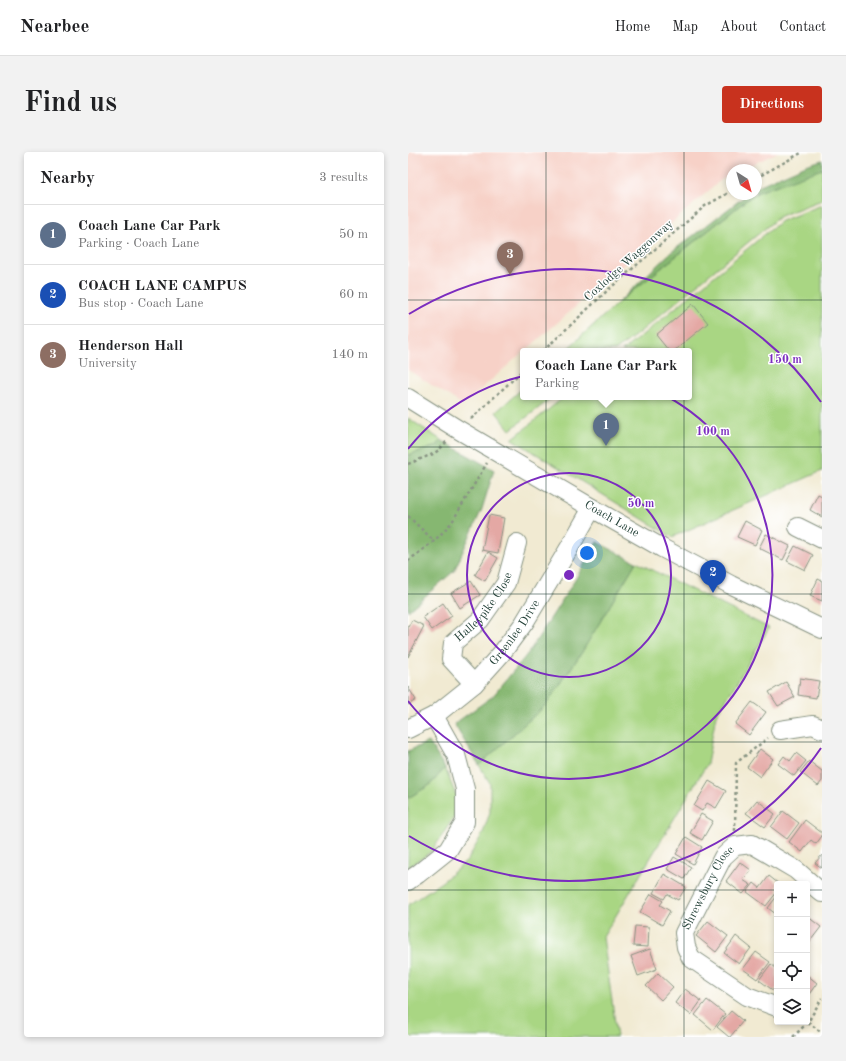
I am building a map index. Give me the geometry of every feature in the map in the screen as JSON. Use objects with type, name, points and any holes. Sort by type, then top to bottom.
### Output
[{"type":"street","name":"Coach Lane","points":[[408,398],[459,430],[662,548],[710,574],[822,629]]},
{"type":"street","name":"Greenlee Drive","points":[[408,729],[434,716],[474,684],[501,654],[524,623],[592,508]]},
{"type":"street","points":[[798,527],[822,540]]},
{"type":"street","name":"Halleypike Close","points":[[474,684],[451,659],[452,643],[480,620],[506,583],[517,543]]},
{"type":"street","points":[[408,881],[448,850],[465,822],[465,789],[456,755],[434,716]]},
{"type":"street","points":[[780,730],[813,725],[822,729]]},
{"type":"street","name":"Shrewsbury Close","points":[[774,1006],[747,996],[691,958],[686,947],[684,933],[723,857],[735,846],[752,844],[796,870],[822,893]]},
{"type":"path","points":[[762,175],[803,152]]},
{"type":"path","name":"Coxlodge Waggonway","points":[[546,348],[609,289],[705,206],[726,194]]},
{"type":"path","points":[[408,464],[439,450],[520,373]]},
{"type":"path","points":[[408,561],[434,541],[452,522],[494,450]]},
{"type":"path","points":[[408,516],[434,541]]},
{"type":"path","points":[[735,846],[736,763],[780,730]]},
{"type":"path","points":[[810,1018],[822,998]]},
{"type":"path","points":[[810,1023],[822,1032]]},
{"type":"path","points":[[793,1037],[804,1025]]},
{"type":"shaded area","points":[[408,152],[778,152],[753,164],[726,164],[726,177],[721,180],[528,348],[520,348],[520,355],[463,405],[408,370]]},
{"type":"green space","points":[[822,160],[822,169],[762,191],[762,184],[806,165]]},
{"type":"green space","points":[[822,168],[822,200],[780,216],[619,348],[568,348],[620,301],[746,200],[762,200],[762,190]]},
{"type":"green space","points":[[740,200],[746,200],[620,301],[670,253]]},
{"type":"green space","points":[[822,205],[822,471],[672,537],[512,439],[560,400],[692,400],[692,348],[626,348],[781,221]]},
{"type":"green space","points":[[520,391],[520,400],[549,400],[510,430],[496,412]]},
{"type":"green space","points":[[408,418],[441,440],[437,446],[408,455]]},
{"type":"green space","points":[[441,440],[494,470],[482,509],[454,571],[408,611],[408,455],[437,446]]},
{"type":"green space","points":[[597,542],[636,562],[582,652],[546,705],[479,765],[454,724],[493,696],[529,652],[575,580]]},
{"type":"green space","points":[[636,562],[769,628],[716,715],[707,764],[603,937],[617,1037],[408,1037],[408,905],[443,881],[467,861],[483,833],[490,812],[490,783],[479,765],[546,705],[582,652]]},
{"type":"green space","points":[[429,742],[445,768],[430,785],[408,798],[408,751]]},
{"type":"green space","points":[[445,768],[457,798],[454,817],[432,851],[408,868],[408,798],[430,785]]},
{"type":"building","points":[[693,304],[708,323],[678,348],[667,348],[656,335]]},
{"type":"building","points":[[818,494],[822,496],[822,517],[810,510]]},
{"type":"building","points":[[489,515],[504,518],[498,553],[482,550]]},
{"type":"building","points":[[745,521],[762,530],[755,545],[737,537]]},
{"type":"building","points":[[766,534],[790,546],[783,560],[759,548]]},
{"type":"building","points":[[795,546],[813,555],[805,570],[787,561]]},
{"type":"building","points":[[488,552],[498,558],[485,581],[475,575]]},
{"type":"building","points":[[818,579],[822,581],[822,601],[810,596]]},
{"type":"building","points":[[471,581],[480,595],[460,608],[451,593]]},
{"type":"building","points":[[443,603],[452,616],[432,630],[423,617]]},
{"type":"building","points":[[412,620],[424,626],[408,657],[408,627]]},
{"type":"building","points":[[800,678],[819,681],[816,698],[798,695]]},
{"type":"building","points":[[786,682],[795,697],[778,706],[769,692]]},
{"type":"building","points":[[408,687],[416,700],[408,705]]},
{"type":"building","points":[[752,702],[766,712],[749,735],[735,724]]},
{"type":"building","points":[[760,749],[773,759],[760,777],[747,767]]},
{"type":"building","points":[[796,753],[806,761],[794,776],[778,764],[784,756],[790,761]]},
{"type":"building","points":[[809,761],[822,771],[822,781],[818,786],[800,772]]},
{"type":"building","points":[[709,781],[726,791],[716,808],[707,803],[702,811],[694,806]]},
{"type":"building","points":[[757,800],[775,814],[765,827],[746,813]]},
{"type":"building","points":[[783,811],[799,823],[787,839],[771,827]]},
{"type":"building","points":[[701,814],[713,821],[702,840],[690,833]]},
{"type":"building","points":[[805,820],[822,833],[822,836],[816,844],[811,840],[802,852],[789,842]]},
{"type":"building","points":[[686,837],[702,847],[693,864],[676,854]]},
{"type":"building","points":[[822,855],[822,868],[815,863]]},
{"type":"building","points":[[674,857],[691,867],[684,879],[667,869]]},
{"type":"building","points":[[740,862],[751,870],[743,880],[751,885],[743,894],[726,881]]},
{"type":"building","points":[[664,874],[686,887],[678,900],[667,894],[664,899],[653,893]]},
{"type":"building","points":[[769,876],[775,881],[774,881],[774,896],[766,906],[747,892],[754,883],[760,888]]},
{"type":"building","points":[[651,894],[663,901],[660,905],[670,911],[662,925],[640,912]]},
{"type":"building","points":[[774,900],[774,913],[768,908]]},
{"type":"building","points":[[810,918],[821,927],[810,941]]},
{"type":"building","points":[[708,921],[728,936],[716,952],[696,936]]},
{"type":"building","points":[[635,926],[649,927],[648,947],[633,946]]},
{"type":"building","points":[[736,936],[751,948],[739,964],[724,953]]},
{"type":"building","points":[[650,949],[657,969],[638,976],[631,956]]},
{"type":"building","points":[[756,952],[770,962],[757,979],[743,969]]},
{"type":"building","points":[[771,964],[774,966],[774,991],[759,980]]},
{"type":"building","points":[[658,973],[673,987],[661,1000],[646,986]]},
{"type":"building","points":[[810,977],[817,983],[810,993]]},
{"type":"building","points":[[685,989],[701,1001],[691,1015],[675,1003]]},
{"type":"building","points":[[707,1000],[725,1014],[713,1030],[695,1015]]},
{"type":"building","points":[[731,1011],[743,1021],[729,1037],[717,1027]]},
{"type":"place","name":"Henderson Hall","points":[[510,275]]},
{"type":"place","name":"Coach Lane Car Park","points":[[606,446]]},
{"type":"place","name":"COACH LANE CAMPUS","points":[[713,593]]}]
